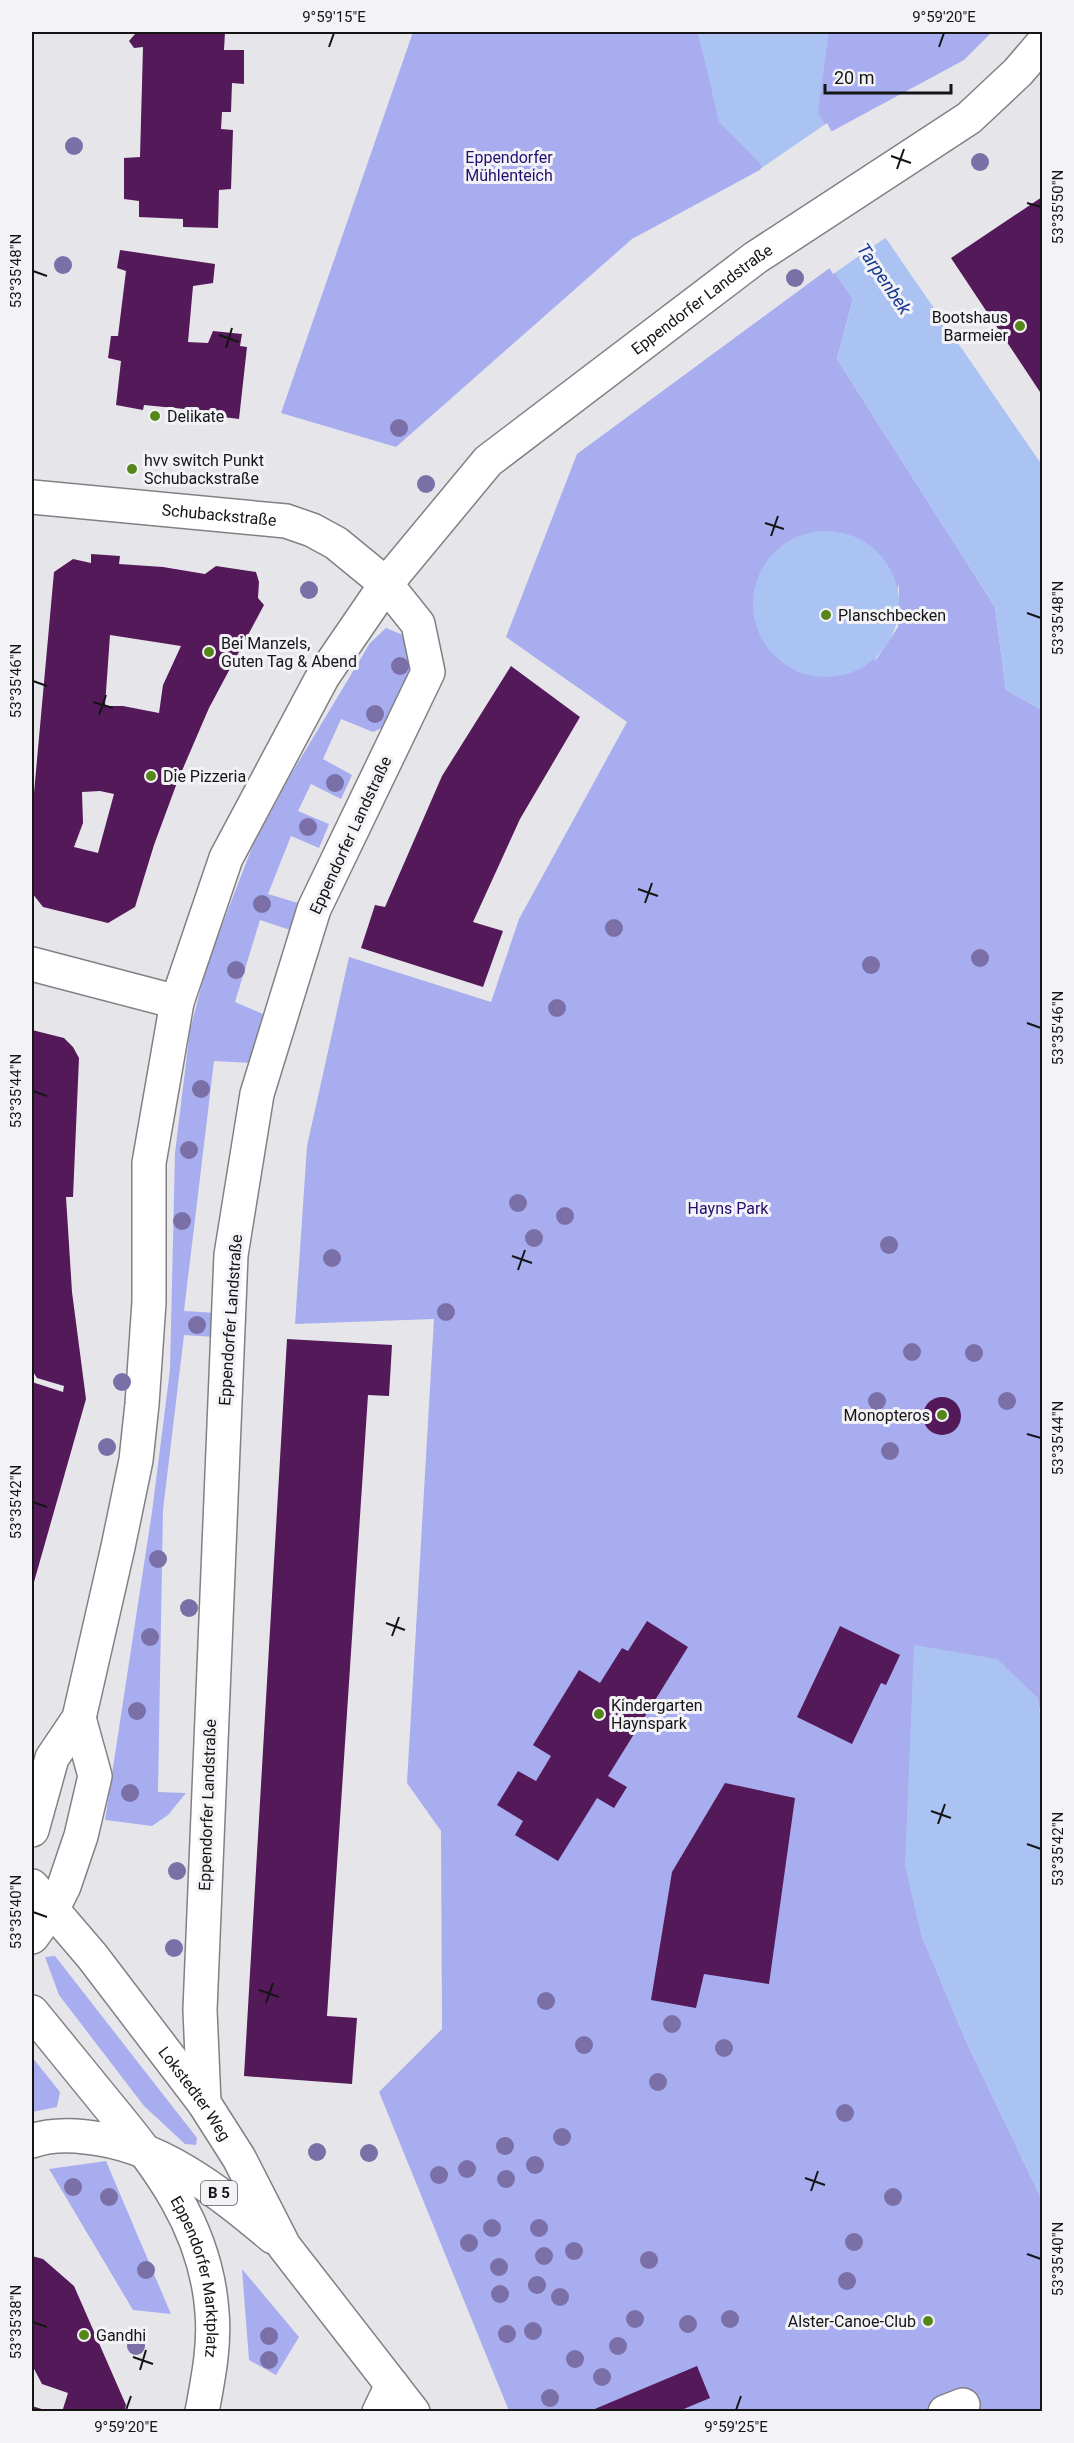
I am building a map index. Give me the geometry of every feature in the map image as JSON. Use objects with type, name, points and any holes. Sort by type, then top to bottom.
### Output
[{"type":"street","name":"Eppendorfer Landstraße","points":[[32,1830],[52,1758],[79,1718],[136,1460],[149,1302],[149,1163],[177,1002],[226,858],[323,676],[386,584],[488,461],[709,292],[786,238],[969,118],[1018,72],[1042,44]]},
{"type":"street","name":"Schubackstraße","points":[[32,497],[286,521],[312,530],[336,543],[386,584]]},
{"type":"street","name":"Eppendorfer Landstraße","points":[[204,2103],[200,2010],[231,1255],[257,1094],[314,909],[428,672],[418,624],[386,584]]},
{"type":"street","points":[[32,964],[177,1002]]},
{"type":"street","name":"Eppendorfer Landstraße","points":[[32,1937],[42,1897],[72,1865],[95,1776],[79,1718]]},
{"type":"street","name":"Lokstedter Weg","points":[[42,1897],[92,1956],[204,2103],[239,2158],[284,2246],[338,2315],[386,2398]]},
{"type":"street","points":[[32,2012],[146,2151]]},
{"type":"street","name":"B 5","points":[[32,2141],[70,2136],[103,2139],[146,2151],[223,2196],[284,2246]]},
{"type":"street","name":"Eppendorfer Marktplatz","points":[[146,2151],[180,2201],[196,2236],[207,2277],[212,2312],[211,2359],[202,2412]]},
{"type":"street","name":"B 5","points":[[386,2398],[413,2412]]},
{"type":"green space","name":"Eppendorfer Mühlenteich","points":[[413,32],[698,32],[713,90],[813,32],[992,32],[964,60],[632,239],[396,447],[281,413]]},
{"type":"green space","name":"Hayns Park","points":[[831,267],[853,299],[837,359],[995,607],[1006,690],[1042,710],[1042,1723],[1037,1697],[921,1934],[967,2043],[1042,2200],[1042,2411],[509,2411],[379,2092],[442,2029],[441,1831],[407,1783],[434,1319],[295,1324],[307,1146],[349,957],[491,1002],[519,919],[627,722],[506,637],[577,454]],"holes":[[[899,584],[898,627],[875,661]]]},
{"type":"green space","points":[[386,628],[408,637],[413,669],[386,726],[373,732],[341,719],[323,759],[352,775],[341,799],[311,784],[298,811],[329,824],[319,848],[291,836],[268,894],[298,903],[290,930],[260,920],[235,1002],[263,1014],[251,1063],[214,1061],[184,1311],[217,1313],[215,1337],[184,1335],[163,1510],[158,1792],[186,1793],[168,1815],[152,1826],[105,1820],[152,1512],[170,1370],[175,1153],[190,1030],[208,961],[253,845],[290,776],[370,643]]},
{"type":"green space","points":[[55,1956],[197,2138],[196,2145],[185,2144],[144,2106],[59,1995],[45,1957]]},
{"type":"green space","points":[[32,2057],[60,2092],[57,2107],[32,2112]]},
{"type":"green space","points":[[106,2161],[171,2314],[133,2310],[49,2169]]},
{"type":"green space","points":[[242,2269],[299,2337],[276,2375],[249,2360]]},
{"type":"water","name":"Tarpenbek","points":[[698,32],[829,32],[818,112],[885,237],[1042,465],[1042,710],[1006,690],[995,607],[837,359],[853,299],[831,267],[840,261],[755,158],[719,122]]},
{"type":"water","name":"Planschbecken","points":[[826,531],[854,536],[878,552],[894,576],[899,604],[894,632],[878,656],[854,672],[826,677],[798,672],[774,656],[758,632],[753,604],[758,576],[774,552],[798,536]]},
{"type":"water","points":[[914,1645],[997,1659],[1037,1697],[1042,1724],[1042,2200],[967,2043],[921,1934],[905,1866]]},
{"type":"pier","points":[[827,123],[888,236],[833,274],[828,266],[836,260],[760,169]]},
{"type":"building","points":[[132,32],[225,32],[224,50],[244,50],[244,84],[232,83],[231,112],[222,112],[221,129],[233,130],[231,189],[219,190],[218,228],[183,227],[183,219],[139,217],[139,201],[124,199],[124,158],[140,157],[143,47],[134,48],[129,41],[135,34]]},
{"type":"building","name":"Bootshaus Barmeier","points":[[1042,197],[1042,395],[951,258]]},
{"type":"building","points":[[120,250],[215,264],[213,283],[193,286],[188,342],[208,343],[213,331],[242,334],[240,346],[247,347],[239,419],[215,416],[215,412],[144,405],[143,410],[116,405],[121,361],[108,358],[111,336],[118,336],[126,271],[117,268]]},
{"type":"building","points":[[91,554],[120,556],[119,564],[163,567],[205,574],[216,566],[256,572],[259,582],[258,598],[264,605],[209,708],[178,780],[154,845],[135,907],[108,923],[43,907],[32,893],[32,815],[54,572],[73,559],[91,563]],"holes":[[[110,635],[181,646],[163,685],[159,713],[123,706],[105,706]],[[100,791],[114,794],[98,853],[74,847],[83,823],[82,792]]]},
{"type":"building","points":[[511,666],[580,717],[520,819],[473,922],[503,931],[483,987],[361,948],[375,905],[385,907],[442,776]]},
{"type":"building","points":[[32,1030],[64,1038],[79,1058],[73,1197],[66,1197],[72,1292],[86,1399],[32,1589],[32,1382],[63,1392],[64,1386],[37,1378],[32,1370]]},
{"type":"building","points":[[287,1339],[392,1345],[389,1396],[368,1395],[327,2016],[357,2018],[352,2084],[244,2076]]},
{"type":"building","name":"Monopteros","points":[[942,1397],[955,1403],[961,1416],[955,1429],[942,1435],[929,1429],[923,1416],[929,1403]]},
{"type":"building","name":"Kindergarten Haynspark","points":[[647,1621],[688,1647],[608,1776],[627,1787],[614,1808],[597,1798],[558,1861],[515,1835],[523,1821],[497,1805],[518,1771],[536,1781],[551,1756],[533,1745],[579,1670],[600,1683],[622,1648],[628,1651]]},
{"type":"building","points":[[840,1626],[900,1655],[886,1685],[881,1683],[852,1744],[797,1717]]},
{"type":"building","points":[[725,1783],[795,1798],[769,1984],[704,1974],[696,2008],[651,2000],[672,1872]]},
{"type":"building","points":[[32,2256],[43,2259],[74,2286],[126,2405],[124,2412],[62,2412],[68,2393],[42,2384],[32,2365]]},
{"type":"building","points":[[697,2366],[710,2398],[679,2411],[590,2411]]},
{"type":"building","points":[[32,2406],[48,2411],[48,2412],[32,2412]]},
{"type":"place","name":"Bootshaus Barmeier","points":[[1020,326]]},
{"type":"place","name":"Delikate","points":[[155,416]]},
{"type":"place","name":"hvv switch Punkt Schubackstraße","points":[[132,469]]},
{"type":"place","name":"Planschbecken","points":[[826,615]]},
{"type":"place","name":"Bei Manzels, Guten Tag & Abend","points":[[209,652]]},
{"type":"place","name":"Die Pizzeria","points":[[151,776]]},
{"type":"place","name":"Monopteros","points":[[942,1415]]},
{"type":"place","name":"Kindergarten Haynspark","points":[[599,1714]]},
{"type":"place","name":"Alster-Canoe-Club","points":[[928,2321]]},
{"type":"place","name":"Gandhi","points":[[84,2335]]}]
